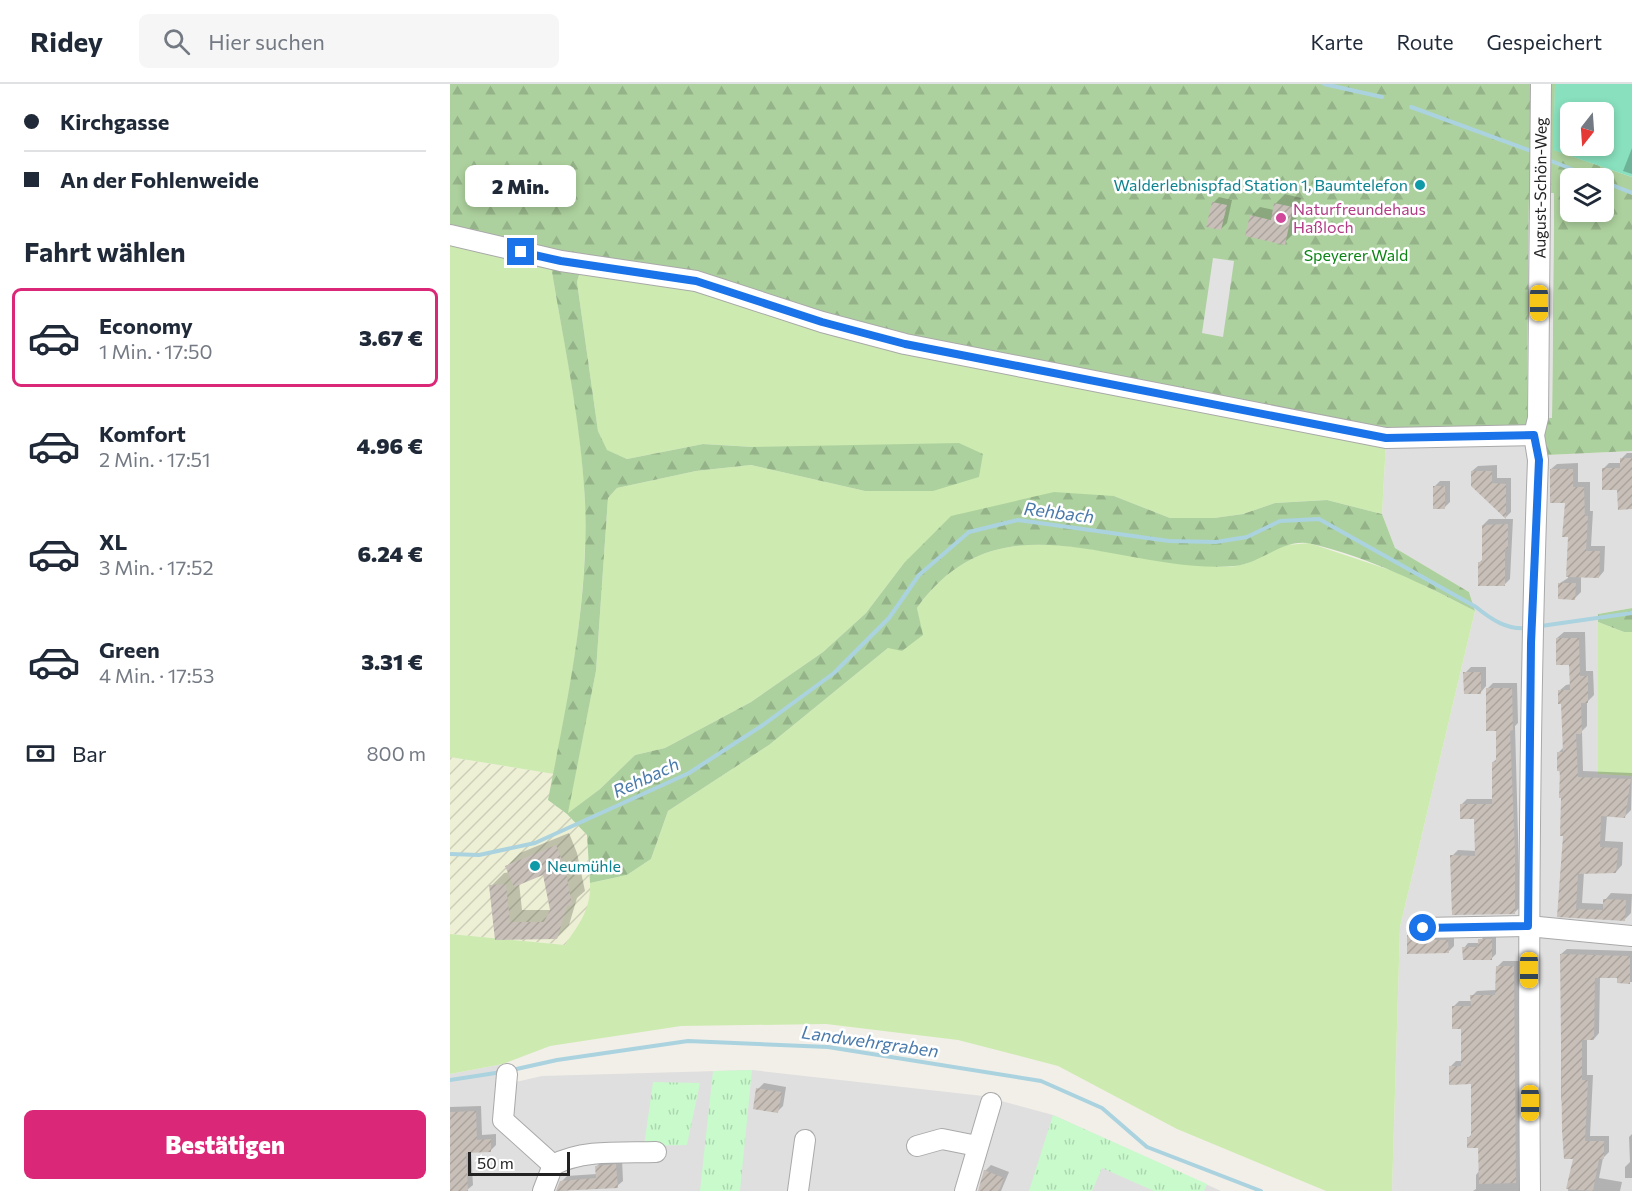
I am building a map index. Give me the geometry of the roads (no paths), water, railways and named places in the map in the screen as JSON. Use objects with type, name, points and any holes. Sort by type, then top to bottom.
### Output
[{"type":"street","name":"August-Schön-Weg","points":[[1530,1191],[1528,926],[1531,643],[1539,460],[1534,435],[1538,418],[1541,84]]},
{"type":"street","points":[[450,236],[561,261],[696,281],[822,322],[905,344],[1386,438],[1534,435]]},
{"type":"street","points":[[1423,928],[1528,926],[1632,936]]},
{"type":"street","points":[[507,1074],[503,1120],[553,1165]]},
{"type":"street","points":[[965,1191],[991,1103]]},
{"type":"street","points":[[917,1146],[942,1139],[977,1146]]},
{"type":"street","points":[[798,1191],[806,1140]]},
{"type":"street","points":[[543,1191],[553,1165],[569,1157],[600,1153],[656,1152]]},
{"type":"waterway","points":[[1324,84],[1382,97]]},
{"type":"waterway","points":[[1411,107],[1534,152]]},
{"type":"waterway","points":[[1551,161],[1569,168]]},
{"type":"waterway","points":[[1614,186],[1632,193]]},
{"type":"waterway","name":"Rehbach","points":[[450,854],[479,855],[535,843],[689,773],[763,725],[834,673],[889,618],[919,575],[969,532],[1018,520],[1169,541],[1216,542],[1247,537],[1280,521],[1319,519],[1476,607],[1500,623],[1527,628]]},
{"type":"waterway","name":"Rehbach","points":[[1541,626],[1632,613]]},
{"type":"waterway","name":"Landwehrgraben","points":[[512,1070],[557,1060],[688,1041],[828,1047],[1041,1081],[1102,1108],[1147,1147],[1261,1191]]},
{"type":"waterway","name":"Landwehrgraben","points":[[450,1080],[502,1072]]},
{"type":"place","name":"Walderlebnispfad Station 1, Baumtelefon","points":[[1420,185]]},
{"type":"place","name":"Naturfreundehaus Haßloch","points":[[1281,218]]},
{"type":"place","name":"Neumühle","points":[[535,866]]},
{"type":"park label","name":"Speyerer Wald","points":[[1356,255]]}]
